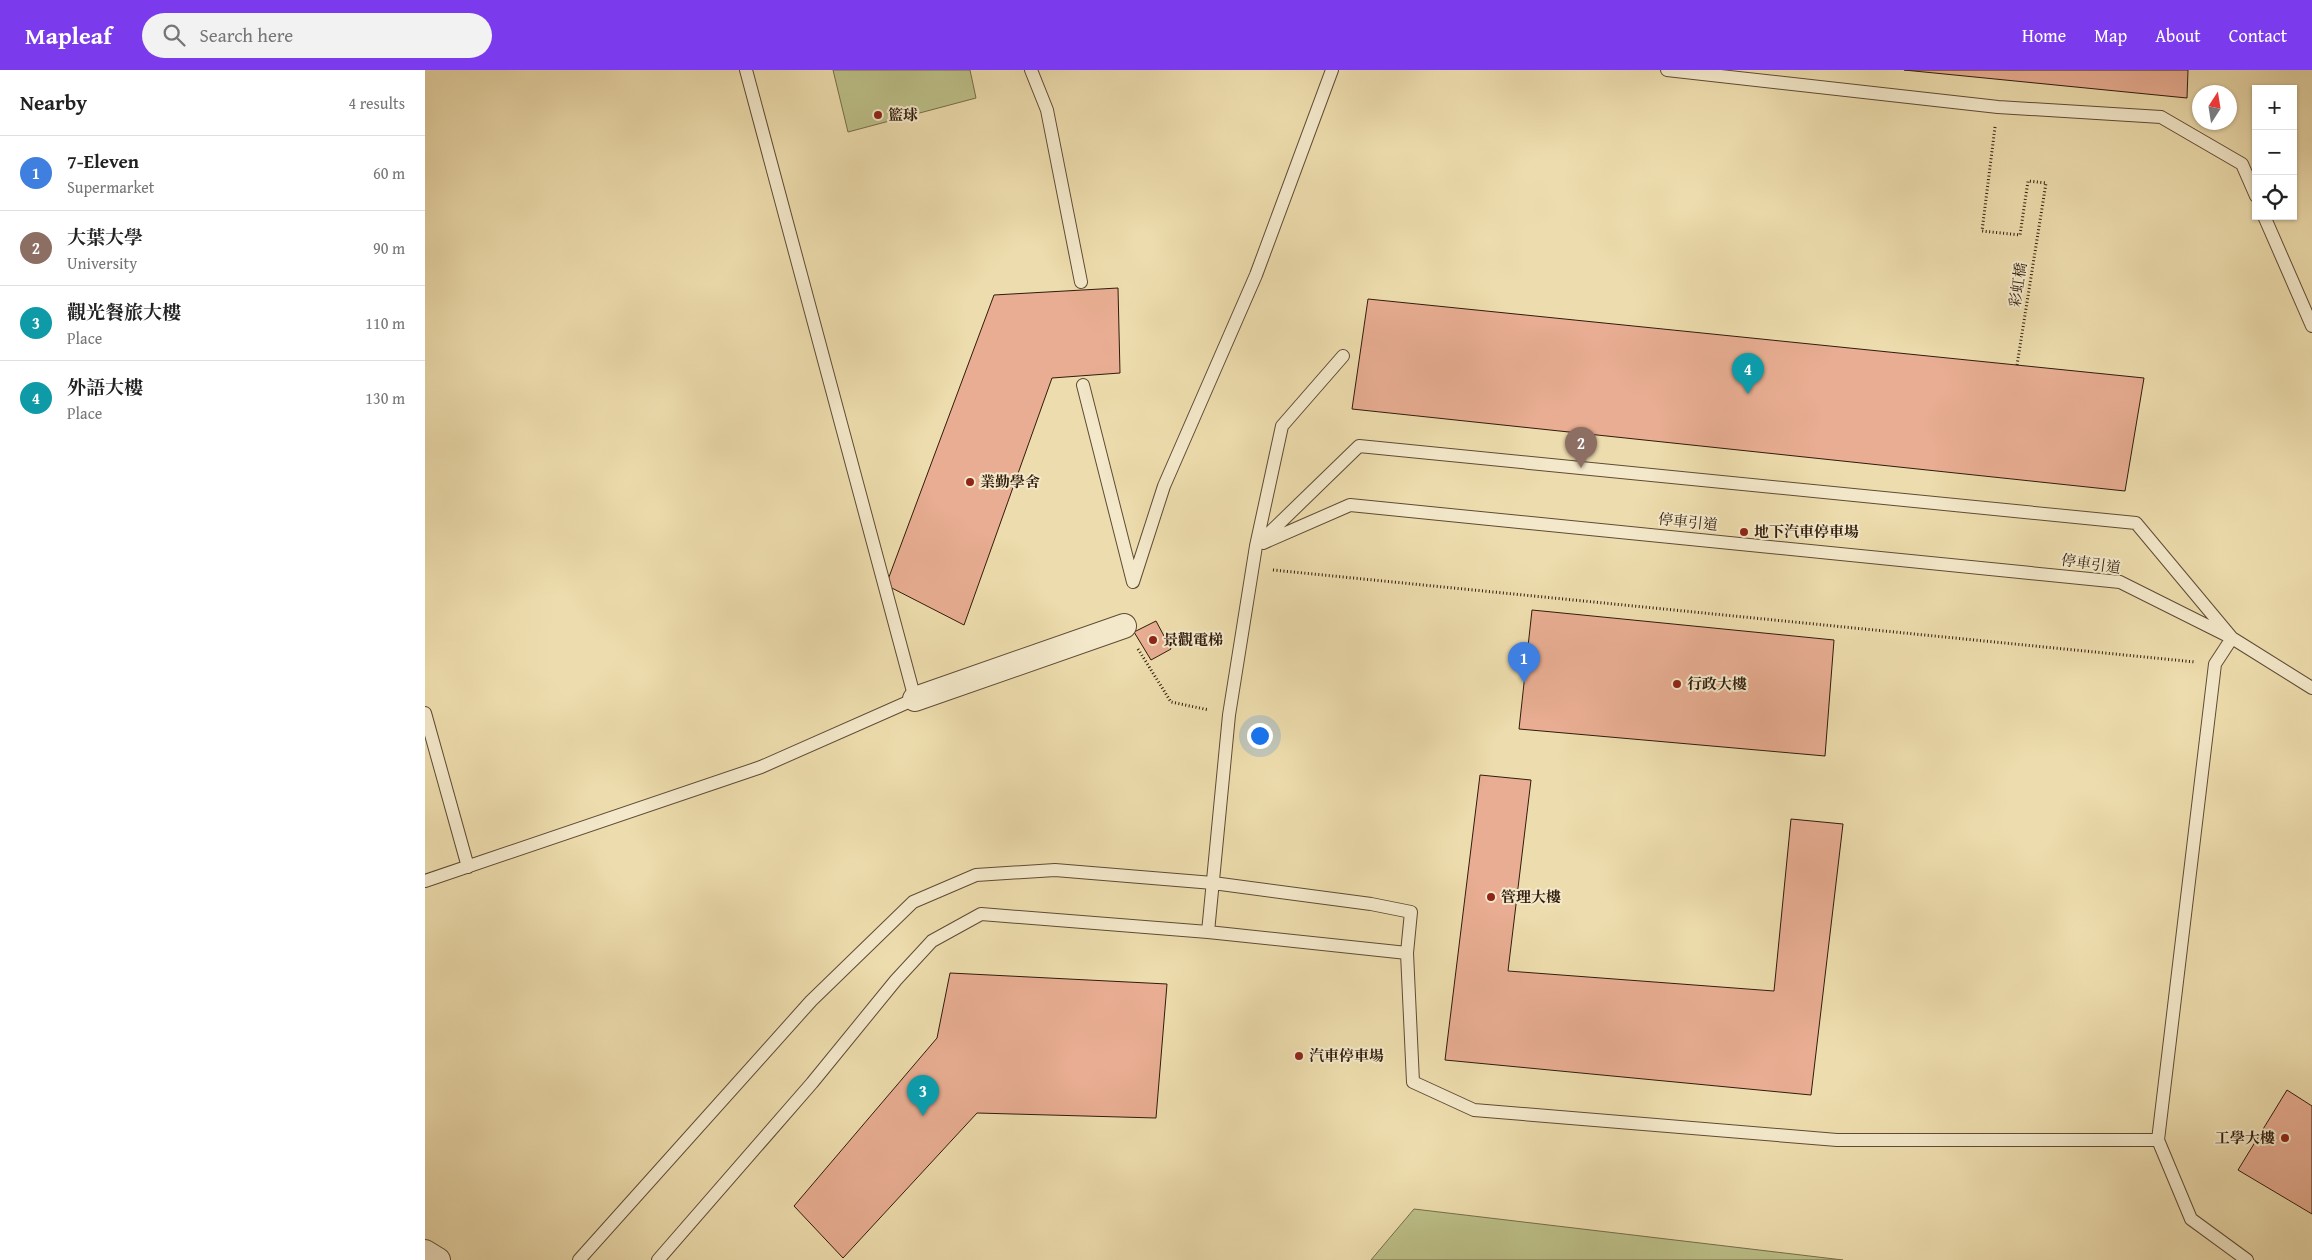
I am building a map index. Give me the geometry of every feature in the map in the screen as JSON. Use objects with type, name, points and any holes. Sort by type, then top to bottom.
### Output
[{"type":"street","points":[[915,699],[1124,626]]},
{"type":"street","points":[[425,1252],[438,1260]]},
{"type":"lane","points":[[425,881],[761,767],[915,699],[745,70]]},
{"type":"lane","points":[[1031,70],[1047,110],[1081,282]]},
{"type":"lane","points":[[1083,385],[1133,582],[1164,486],[1255,275],[1332,70]]},
{"type":"lane","points":[[1667,70],[1998,107],[2161,117],[2242,164],[2252,187]]},
{"type":"lane","points":[[2266,220],[2312,326]]},
{"type":"lane","points":[[1208,932],[1229,715],[1251,568],[1283,426],[1343,356]]},
{"type":"lane","points":[[1256,546],[1359,446],[2136,523],[2232,638],[2312,688]]},
{"type":"lane","name":"停車引道","points":[[1256,546],[1350,505],[2120,582],[2232,638]]},
{"type":"lane","points":[[2232,638],[2215,664],[2157,1140],[2191,1219],[2247,1260]]},
{"type":"lane","points":[[425,713],[467,867]]},
{"type":"lane","points":[[579,1260],[811,1001],[913,902],[976,875],[1055,870],[1213,883],[1411,912],[1407,953],[1413,1082],[1474,1110],[1837,1140],[2157,1140]]},
{"type":"lane","points":[[658,1260],[812,1083],[896,980],[931,941],[981,914],[1208,932],[1407,953]]},
{"type":"path","name":"彩虹橋","points":[[1998,107],[1982,231],[2020,235],[2028,181],[2046,183],[2017,365]]},
{"type":"path","points":[[1251,568],[2215,664]]},
{"type":"path","points":[[1124,626],[1171,702],[1229,715]]},
{"type":"green space","name":"籃球","points":[[833,70],[970,70],[976,98],[848,132]]},
{"type":"green space","points":[[1414,1209],[1843,1260],[1371,1260]]},
{"type":"building","points":[[1904,70],[2188,70],[2187,98]]},
{"type":"building","name":"業勤學舍","points":[[1118,288],[1120,373],[1052,378],[964,625],[886,585],[994,295]]},
{"type":"building","points":[[1368,299],[2144,378],[2125,491],[1352,409]]},
{"type":"building","name":"行政大樓","points":[[1532,610],[1834,640],[1825,756],[1519,729]]},
{"type":"building","name":"景觀電梯","points":[[1156,621],[1171,649],[1151,660],[1134,632]]},
{"type":"building","name":"管理大樓","points":[[1480,775],[1531,780],[1508,971],[1774,991],[1791,819],[1843,824],[1811,1095],[1445,1060]]},
{"type":"building","points":[[950,973],[1167,984],[1156,1118],[977,1113],[843,1258],[794,1206],[937,1038]]},
{"type":"building","name":"工學大樓","points":[[2287,1090],[2312,1106],[2312,1214],[2238,1170]]},
{"type":"place","name":"籃球","points":[[878,115]]},
{"type":"place","name":"外語大樓","points":[[1748,394]]},
{"type":"place","name":"大葉大學","points":[[1581,468]]},
{"type":"place","name":"業勤學舍","points":[[970,482]]},
{"type":"place","name":"地下汽車停車場","points":[[1744,532]]},
{"type":"place","name":"景觀電梯","points":[[1153,640]]},
{"type":"place","name":"7-Eleven","points":[[1524,683]]},
{"type":"place","name":"行政大樓","points":[[1677,684]]},
{"type":"place","name":"管理大樓","points":[[1491,897]]},
{"type":"place","name":"汽車停車場","points":[[1299,1056]]},
{"type":"place","name":"觀光餐旅大樓","points":[[923,1116]]},
{"type":"place","name":"工學大樓","points":[[2285,1138]]}]
